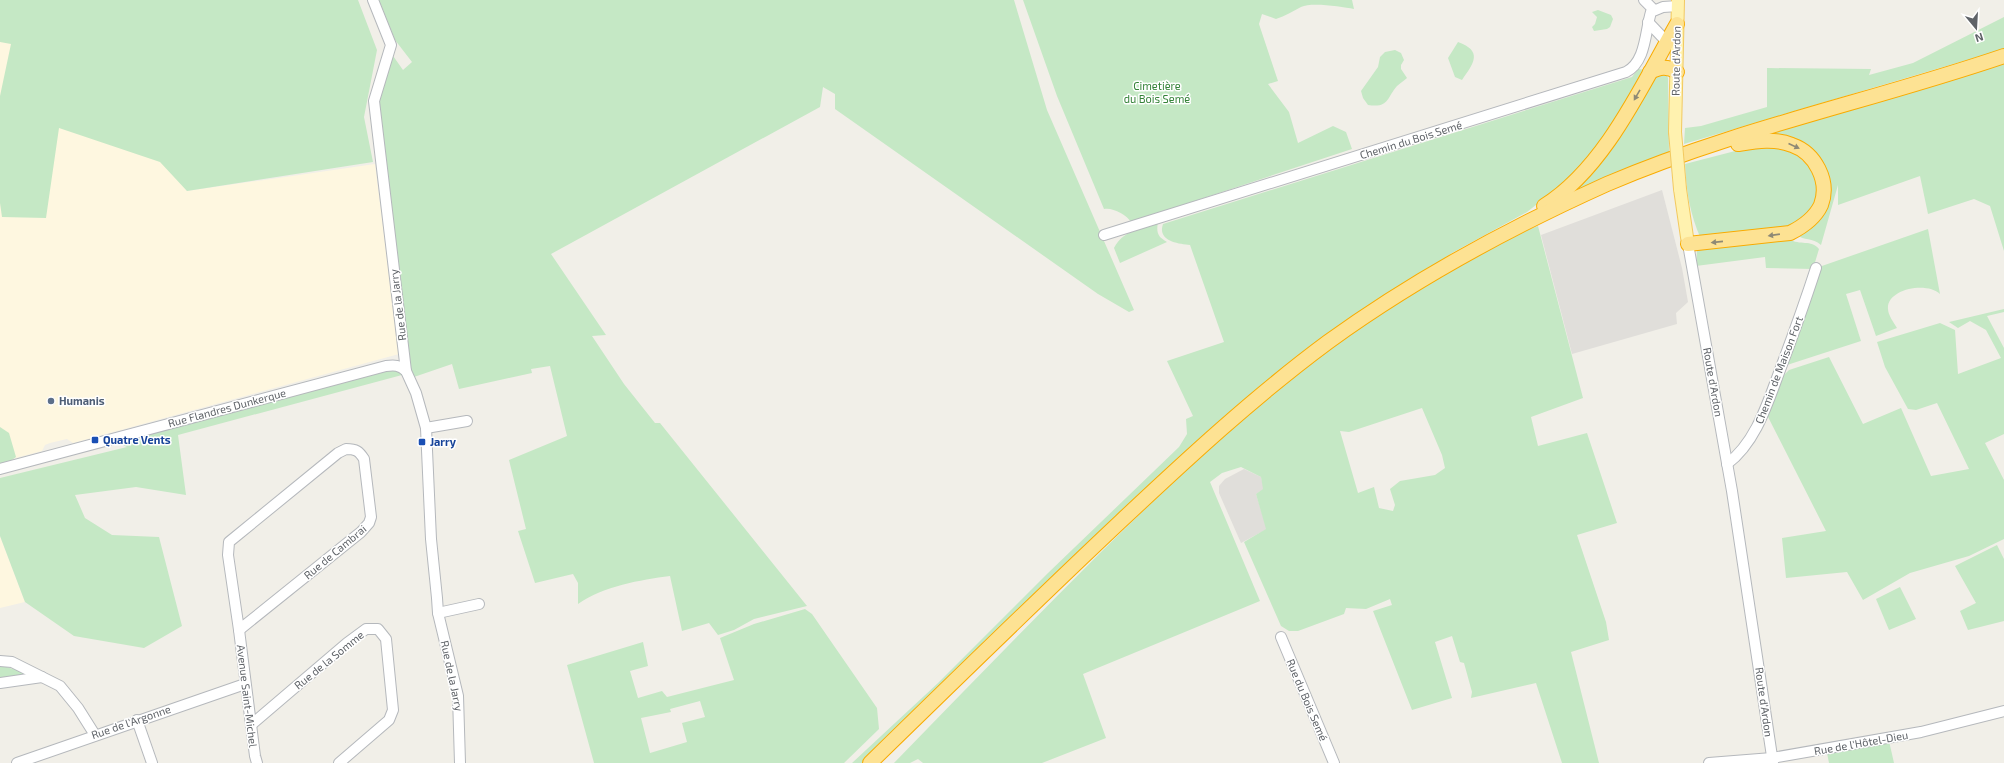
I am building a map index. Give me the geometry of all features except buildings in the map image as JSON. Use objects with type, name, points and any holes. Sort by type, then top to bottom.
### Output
[{"type":"highway","points":[[1476,248],[1498,232],[1557,198],[1580,176],[1596,158],[1615,132],[1677,24]]},
{"type":"highway","points":[[870,763],[1044,594],[1158,487],[1253,402],[1328,342],[1413,284],[1476,248],[1609,184],[1690,152],[2004,56]]},
{"type":"highway","points":[[1650,72],[1659,68],[1670,68],[1677,72]]},
{"type":"highway","points":[[1609,184],[1731,146],[1768,140],[1783,142],[1800,149],[1813,160],[1820,171],[1823,194],[1821,205],[1812,218],[1799,228],[1782,234],[1688,244]]},
{"type":"highway","points":[[883,763],[1158,487]]},
{"type":"main road","name":"Route d'Ardon","points":[[1678,3],[1675,132],[1680,189],[1688,244]]},
{"type":"street","name":"Rue de la Jarry","points":[[373,0],[391,45],[374,101],[406,371],[416,393],[426,428],[431,539],[438,613],[458,696],[460,763]]},
{"type":"street","points":[[1644,0],[1654,10],[1678,3]]},
{"type":"street","name":"Chemin du Bois Semé","points":[[1104,235],[1626,72],[1633,69],[1639,60],[1651,12],[1654,10]]},
{"type":"street","points":[[1648,22],[1667,42]]},
{"type":"street","name":"Route d'Ardon","points":[[1688,244],[1727,464],[1773,761]]},
{"type":"street","name":"Chemin de Maison Fort","points":[[1727,464],[1736,456],[1755,430],[1766,408],[1797,326],[1816,268]]},
{"type":"street","name":"Rue Flandres Dunkerque","points":[[0,469],[386,366],[395,365],[402,367],[406,371]]},
{"type":"street","points":[[426,428],[466,421]]},
{"type":"street","name":"Rue de Cambrai","points":[[346,449],[354,450],[360,453],[364,459],[368,489],[371,517],[369,523],[361,532],[239,630],[228,555],[230,542],[338,453],[346,449]]},
{"type":"street","points":[[438,613],[479,604]]},
{"type":"street","name":"Rue de la Somme","points":[[251,725],[347,643],[366,629],[378,628],[386,639],[393,710],[389,720],[339,763]]},
{"type":"street","name":"Avenue Saint-Michel","points":[[239,630],[257,763]]},
{"type":"street","name":"Rue du Bois Semé","points":[[1281,638],[1334,763]]},
{"type":"street","points":[[0,661],[12,662],[60,686],[78,708],[95,735]]},
{"type":"street","points":[[0,683],[42,677]]},
{"type":"street","name":"Rue de l'Argonne","points":[[17,763],[137,720],[246,684]]},
{"type":"street","name":"Rue de l'Hôtel-Dieu","points":[[1714,763],[1773,761],[1921,732],[2004,711]]},
{"type":"street","points":[[137,720],[152,763]]},
{"type":"shaded area","points":[[0,0],[36,0],[187,191],[375,164],[399,354],[73,443],[67,439],[50,443],[45,445],[42,451],[0,462]]},
{"type":"shaded area","points":[[1662,190],[1682,268],[1688,302],[1676,313],[1677,324],[1572,354],[1541,235]]},
{"type":"shaded area","points":[[1244,469],[1261,477],[1264,489],[1256,494],[1267,529],[1241,543],[1219,493],[1219,486],[1225,479]]},
{"type":"shaded area","points":[[0,536],[25,602],[0,608]]},
{"type":"green space","points":[[0,0],[358,0],[377,50],[364,117],[373,162],[187,191],[160,162],[59,128],[46,218],[2,217],[0,203],[0,96],[11,44],[0,42]]},
{"type":"green space","points":[[379,0],[1014,0],[1047,110],[1134,310],[1129,312],[1098,294],[835,109],[835,94],[823,87],[820,107],[551,254],[606,335],[592,336],[624,384],[655,423],[660,423],[807,606],[754,619],[734,630],[718,635],[709,623],[682,631],[670,576],[611,588],[578,604],[578,583],[573,574],[535,583],[518,531],[526,529],[509,460],[567,436],[550,366],[531,369],[532,373],[459,389],[452,364],[414,377],[408,368],[376,102],[391,53],[403,70],[412,62],[395,40]]},
{"type":"green space","name":"Cimetière du Bois Semé","points":[[1023,0],[1352,0],[1354,9],[1327,5],[1312,5],[1301,7],[1276,19],[1262,14],[1259,24],[1278,81],[1268,84],[1289,112],[1298,143],[1333,126],[1346,132],[1352,149],[1131,222],[1119,212],[1111,209],[1104,209],[1057,96]]},
{"type":"green space","points":[[1598,10],[1611,15],[1613,19],[1610,27],[1607,29],[1594,31],[1592,27],[1595,24],[1597,17],[1592,12]]},
{"type":"green space","points":[[2004,17],[2004,49],[1684,144],[1685,128],[1701,126],[1767,107],[1767,68],[1871,69],[1869,75],[1913,63]]},
{"type":"green space","points":[[1458,42],[1471,49],[1474,58],[1473,63],[1462,80],[1455,77],[1448,58]]},
{"type":"green space","points":[[1395,50],[1401,53],[1404,60],[1401,65],[1401,69],[1407,78],[1397,86],[1384,104],[1375,106],[1368,105],[1363,98],[1361,91],[1378,67],[1380,57],[1385,52]]},
{"type":"green space","points":[[2004,63],[2004,251],[1990,206],[1974,199],[1928,214],[1920,176],[1838,205],[1838,185],[1821,245],[1797,235],[1819,216],[1818,161],[1756,137]]},
{"type":"green space","points":[[1638,69],[1645,70],[1600,146],[1564,183],[1527,212],[1452,253],[1306,352],[1051,580],[862,763],[852,763],[938,683],[1048,573],[1179,447],[1187,434],[1186,419],[1193,416],[1167,361],[1224,342],[1190,245],[1180,244],[1166,238],[1162,230],[1163,224],[1632,77]]},
{"type":"green space","points":[[1665,72],[1668,78],[1669,152],[1561,199],[1648,81]]},
{"type":"green space","points":[[1770,147],[1793,151],[1813,171],[1818,193],[1811,213],[1784,230],[1701,239],[1689,202],[1685,164],[1739,150]]},
{"type":"green space","points":[[1158,222],[1158,234],[1167,242],[1120,263],[1114,248],[1118,242],[1127,234],[1139,228]]},
{"type":"green space","points":[[1538,226],[1583,398],[1531,417],[1538,446],[1587,433],[1617,523],[1577,535],[1606,622],[1609,640],[1571,652],[1599,763],[1562,763],[1536,683],[1471,698],[1472,692],[1464,663],[1460,662],[1452,636],[1435,642],[1452,698],[1412,710],[1373,611],[1392,605],[1390,599],[1366,609],[1346,608],[1344,614],[1298,631],[1289,631],[1281,626],[1244,542],[1266,529],[1256,494],[1263,489],[1261,477],[1241,467],[1222,473],[1210,482],[1260,601],[1083,674],[1106,738],[1042,763],[923,763],[918,759],[910,763],[894,763],[1099,554],[1167,488],[1273,394],[1347,337],[1422,286],[1479,253]],"holes":[[[1422,408],[1442,455],[1445,468],[1435,475],[1400,481],[1390,489],[1395,505],[1393,511],[1379,508],[1374,487],[1358,493],[1340,431],[1349,432]]]},
{"type":"green space","points":[[1928,229],[1940,294],[1934,290],[1917,288],[1908,289],[1893,296],[1889,302],[1888,311],[1897,328],[1876,336],[1860,290],[1846,294],[1861,341],[1787,365],[1819,267]]},
{"type":"green space","points":[[1789,239],[1797,242],[1812,244],[1819,249],[1813,269],[1766,268],[1765,257],[1696,266],[1697,251],[1701,247]]},
{"type":"green space","points":[[2004,309],[2004,312],[1987,316],[2004,348],[2004,434],[1985,443],[2004,480],[2004,539],[1969,556],[1910,573],[1863,600],[1847,572],[1786,578],[1782,538],[1826,531],[1766,413],[1781,378],[1789,370],[1829,357],[1863,424],[1901,408],[1931,476],[1969,469],[1937,403],[1916,410],[1908,409],[1885,367],[1877,342],[1940,323],[1955,330],[1958,374],[2001,358],[1986,330],[1970,321],[1958,328],[1949,322]]},
{"type":"green space","points":[[386,371],[397,371],[402,375],[178,435],[186,495],[136,487],[75,495],[85,518],[112,535],[159,537],[182,626],[144,648],[74,636],[25,602],[0,536],[0,478],[127,447],[116,442]]},
{"type":"green space","points":[[0,427],[9,433],[16,457],[0,469]]},
{"type":"green space","points":[[1997,545],[2004,559],[2004,621],[1968,630],[1960,611],[1976,603],[1955,566]]},
{"type":"green space","points":[[1900,587],[1916,619],[1889,630],[1876,599]]},
{"type":"green space","points":[[805,609],[812,614],[877,708],[879,729],[844,763],[594,763],[567,665],[643,642],[648,666],[630,671],[638,698],[662,691],[667,697],[734,680],[720,638],[754,624]],"holes":[[[700,701],[705,717],[682,723],[687,742],[650,753],[641,718],[671,712],[670,709]]]},
{"type":"green space","points":[[0,665],[30,674],[0,680]]},
{"type":"green space","points":[[1889,741],[1894,763],[1829,763],[1827,753]]},
{"type":"place","name":"Humanis","points":[[51,401]]},
{"type":"place","name":"Quatre Vents","points":[[95,440]]},
{"type":"place","name":"Jarry","points":[[422,442]]}]
